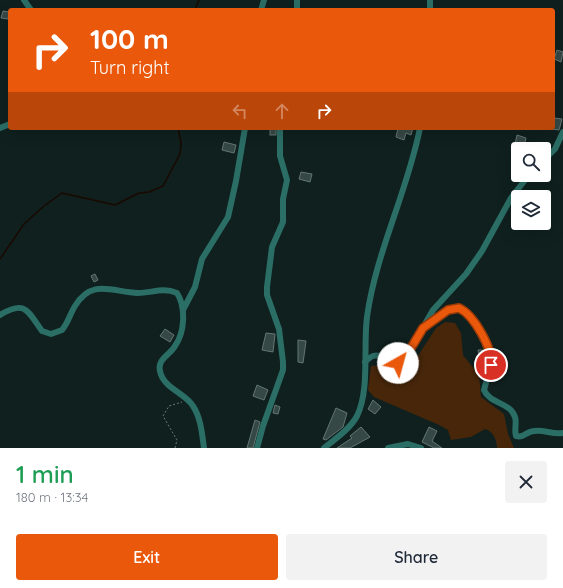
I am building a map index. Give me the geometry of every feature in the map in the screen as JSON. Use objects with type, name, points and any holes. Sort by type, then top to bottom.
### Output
[{"type":"street","points":[[183,310],[195,287],[202,259],[228,217],[236,181],[244,130]]},
{"type":"street","points":[[257,448],[263,426],[283,370],[277,320],[268,295],[267,287],[272,247],[283,222],[283,199],[288,180],[280,156],[280,130]]},
{"type":"street","points":[[324,448],[345,431],[357,417],[364,391],[367,318],[378,264],[402,192],[419,130]]},
{"type":"street","points":[[551,153],[555,149],[563,132]]},
{"type":"street","points":[[365,362],[374,356],[378,356],[394,363],[398,363],[405,358],[433,310],[466,274],[482,251],[511,198],[524,182]]},
{"type":"street","points":[[0,315],[8,310],[18,308],[24,309],[32,314],[42,331],[51,334],[58,333],[65,326],[75,306],[84,295],[92,290],[103,288],[127,292],[170,290],[177,293],[181,300],[183,310],[181,334],[175,346],[161,361],[159,370],[163,379],[193,406],[200,421],[204,448]]},
{"type":"street","points":[[423,328],[453,308],[465,311],[470,316],[491,354],[491,365],[484,390],[490,398],[512,410],[516,418],[516,436],[522,438],[532,431],[554,434],[563,433]]},
{"type":"street","points":[[388,448],[408,444],[421,448]]},
{"type":"path","points":[[175,448],[177,440],[163,416],[169,406],[182,402]]},
{"type":"shaded area","points":[[445,322],[455,323],[461,333],[463,355],[479,375],[481,397],[504,414],[508,434],[514,448],[497,448],[494,436],[485,429],[471,437],[451,440],[448,430],[374,397],[368,390],[371,366],[380,366],[408,371],[436,328]]},
{"type":"building","points":[[3,11],[8,12],[8,19],[1,18]]},
{"type":"building","points":[[557,50],[563,52],[561,62],[555,59]]},
{"type":"building","points":[[555,118],[562,119],[559,130],[555,129]]},
{"type":"building","points":[[270,130],[276,130],[276,135],[270,135]]},
{"type":"building","points":[[398,130],[412,130],[411,135],[406,133],[404,140],[396,137]]},
{"type":"building","points":[[517,135],[526,138],[525,142],[515,142]]},
{"type":"building","points":[[224,142],[236,145],[234,153],[222,150]]},
{"type":"building","points":[[301,172],[312,174],[310,182],[299,179]]},
{"type":"building","points":[[95,274],[98,280],[94,282],[91,276]]},
{"type":"building","points":[[165,329],[174,335],[170,342],[160,336]]},
{"type":"building","points":[[266,333],[275,334],[273,352],[262,350]]},
{"type":"building","points":[[298,340],[306,341],[303,363],[298,362]]},
{"type":"building","points":[[478,350],[483,350],[486,355],[486,365],[480,365]]},
{"type":"building","points":[[257,385],[268,390],[264,400],[253,396]]},
{"type":"building","points":[[373,400],[381,407],[375,414],[368,409]]},
{"type":"building","points":[[275,405],[280,407],[278,414],[273,413]]},
{"type":"building","points":[[336,408],[347,413],[343,427],[326,440],[323,439]]},
{"type":"building","points":[[255,420],[260,422],[253,448],[247,448]]},
{"type":"building","points":[[361,427],[370,437],[350,448],[337,448],[352,438],[350,436]]},
{"type":"building","points":[[429,427],[437,431],[432,441],[442,448],[434,448],[422,442]]},
{"type":"waterway","points":[[196,8],[199,0]]},
{"type":"waterway","points":[[0,259],[24,224],[44,206],[62,193],[115,205],[139,193],[149,192],[163,186],[180,154],[181,143],[178,130]]},
{"type":"route","points":[[398,363],[405,358],[423,328],[448,310],[459,308],[470,316],[490,350],[492,360],[491,365]]}]
